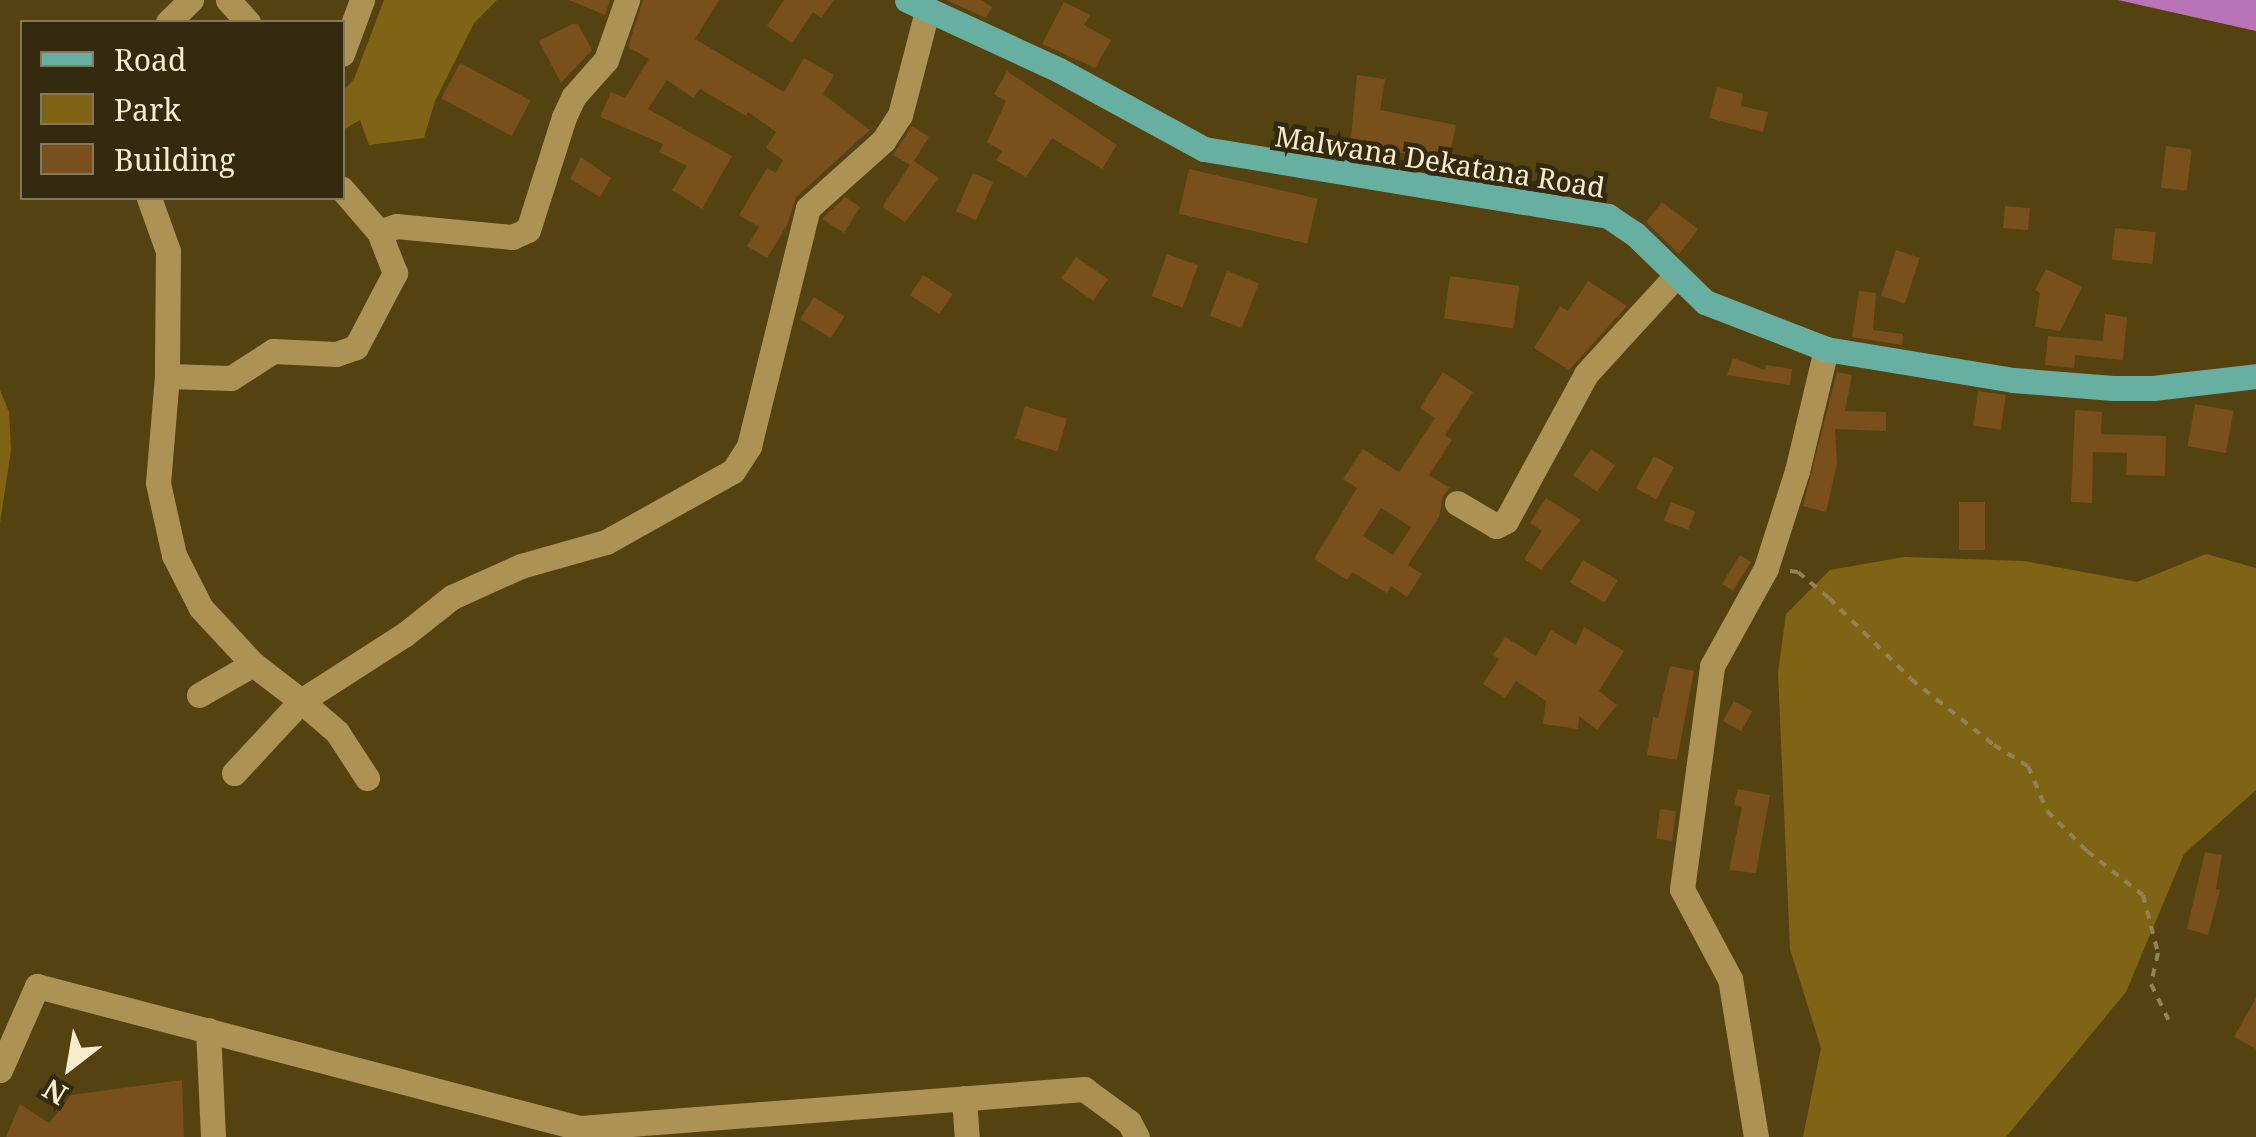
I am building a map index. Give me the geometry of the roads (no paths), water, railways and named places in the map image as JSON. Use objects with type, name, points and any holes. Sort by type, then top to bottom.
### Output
[{"type":"main road","name":"Malwana Dekatana Road","points":[[917,6],[1059,70],[1204,150],[1254,161],[1594,212],[1635,234],[1705,302],[1826,349],[2013,380],[2113,388],[2256,376]]},
{"type":"street","points":[[170,20],[191,0]]},
{"type":"street","points":[[228,0],[246,20]]},
{"type":"street","points":[[345,46],[362,0]]},
{"type":"street","points":[[378,232],[396,226],[512,237],[528,230],[564,117],[574,96],[606,60],[627,0]]},
{"type":"street","points":[[234,772],[301,701],[404,634],[452,597],[521,566],[606,542],[733,470],[748,446],[783,320],[784,291],[808,208],[883,141],[900,116],[917,6]]},
{"type":"street","points":[[166,376],[231,378],[274,351],[336,354],[356,347],[395,273],[378,232],[345,193]]},
{"type":"street","points":[[150,200],[168,251],[166,376],[158,483],[174,555],[202,608],[252,664],[337,732],[367,778]]},
{"type":"street","points":[[1457,502],[1496,526],[1506,520],[1586,374],[1676,277]]},
{"type":"street","points":[[1756,1137],[1730,979],[1682,889],[1712,666],[1766,568],[1797,471],[1826,349]]},
{"type":"street","points":[[199,695],[252,664]]},
{"type":"street","points":[[0,1070],[36,986],[580,1128],[1084,1089],[1129,1122],[1137,1137]]},
{"type":"street","points":[[208,1030],[213,1137]]},
{"type":"street","points":[[964,1098],[966,1137]]}]
